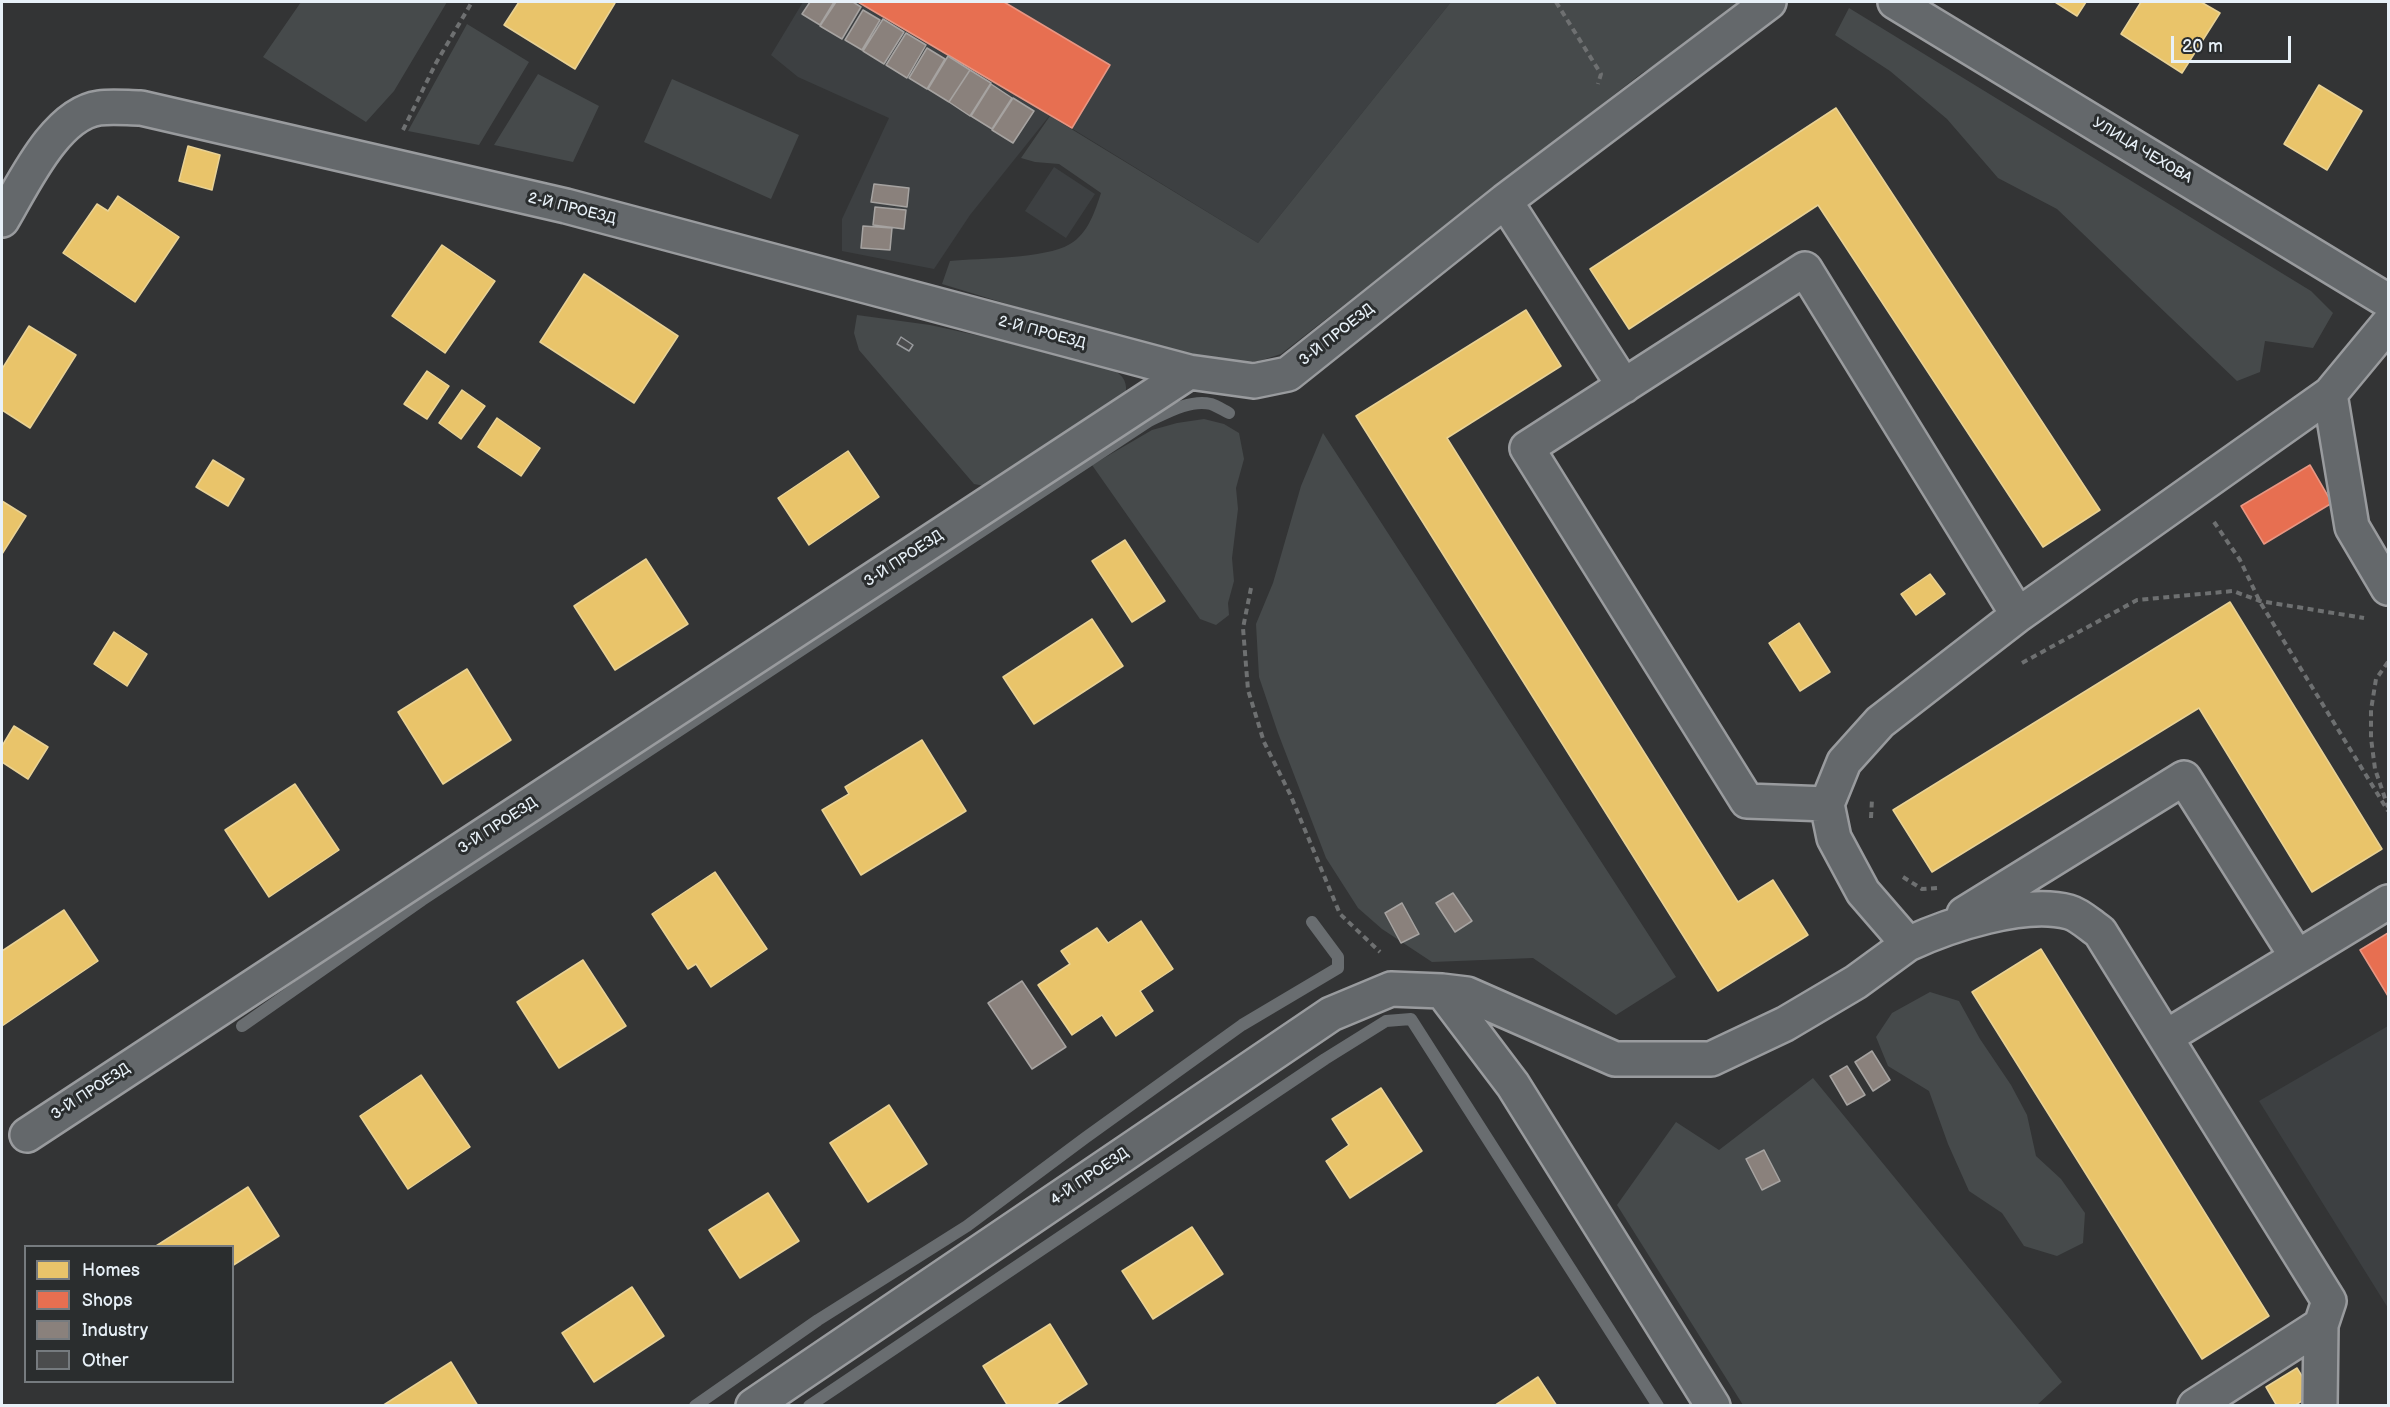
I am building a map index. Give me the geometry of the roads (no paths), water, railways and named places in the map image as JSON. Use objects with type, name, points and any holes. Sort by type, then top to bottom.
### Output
[{"type":"street","name":"3-Й ПРОЕЗД","points":[[27,1135],[1189,372],[1254,381],[1288,374],[1505,201],[1769,2]]},
{"type":"street","name":"УЛИЦА ЧЕХОВА","points":[[1895,2],[2388,301]]},
{"type":"street","name":"2-Й ПРОЕЗД","points":[[2,220],[55,134],[77,116],[98,108],[141,108],[566,206],[1189,372]]},
{"type":"street","points":[[1505,201],[1624,386]]},
{"type":"street","points":[[1827,804],[1747,801],[1527,448],[1805,269],[2018,615]]},
{"type":"street","points":[[2320,1406],[2321,1325],[2329,1301],[2100,932],[2071,912],[2039,908],[1921,938],[1863,892],[1834,838],[1827,804],[1844,762],[1880,722],[2018,615],[2330,394],[2388,324]]},
{"type":"street","points":[[2330,394],[2352,527],[2388,588]]},
{"type":"street","name":"4-Й ПРОЕЗД","points":[[753,1406],[1331,1014],[1391,988],[1467,994],[1615,1059],[1711,1059],[1785,1024],[1856,982],[1921,938],[2184,778],[2297,957]]},
{"type":"street","points":[[2166,1037],[2388,902]]},
{"type":"street","points":[[1442,991],[1513,1085],[1713,1406]]},
{"type":"street","points":[[2195,1406],[2321,1325]]},
{"type":"waterway","points":[[242,1026],[422,900],[1149,421],[1195,403],[1211,404],[1229,413]]},
{"type":"waterway","points":[[695,1406],[818,1320],[967,1226],[1242,1025],[1338,968],[1338,957],[1312,922]]},
{"type":"waterway","points":[[809,1406],[1325,1059],[1386,1021],[1411,1019],[1658,1406]]}]
